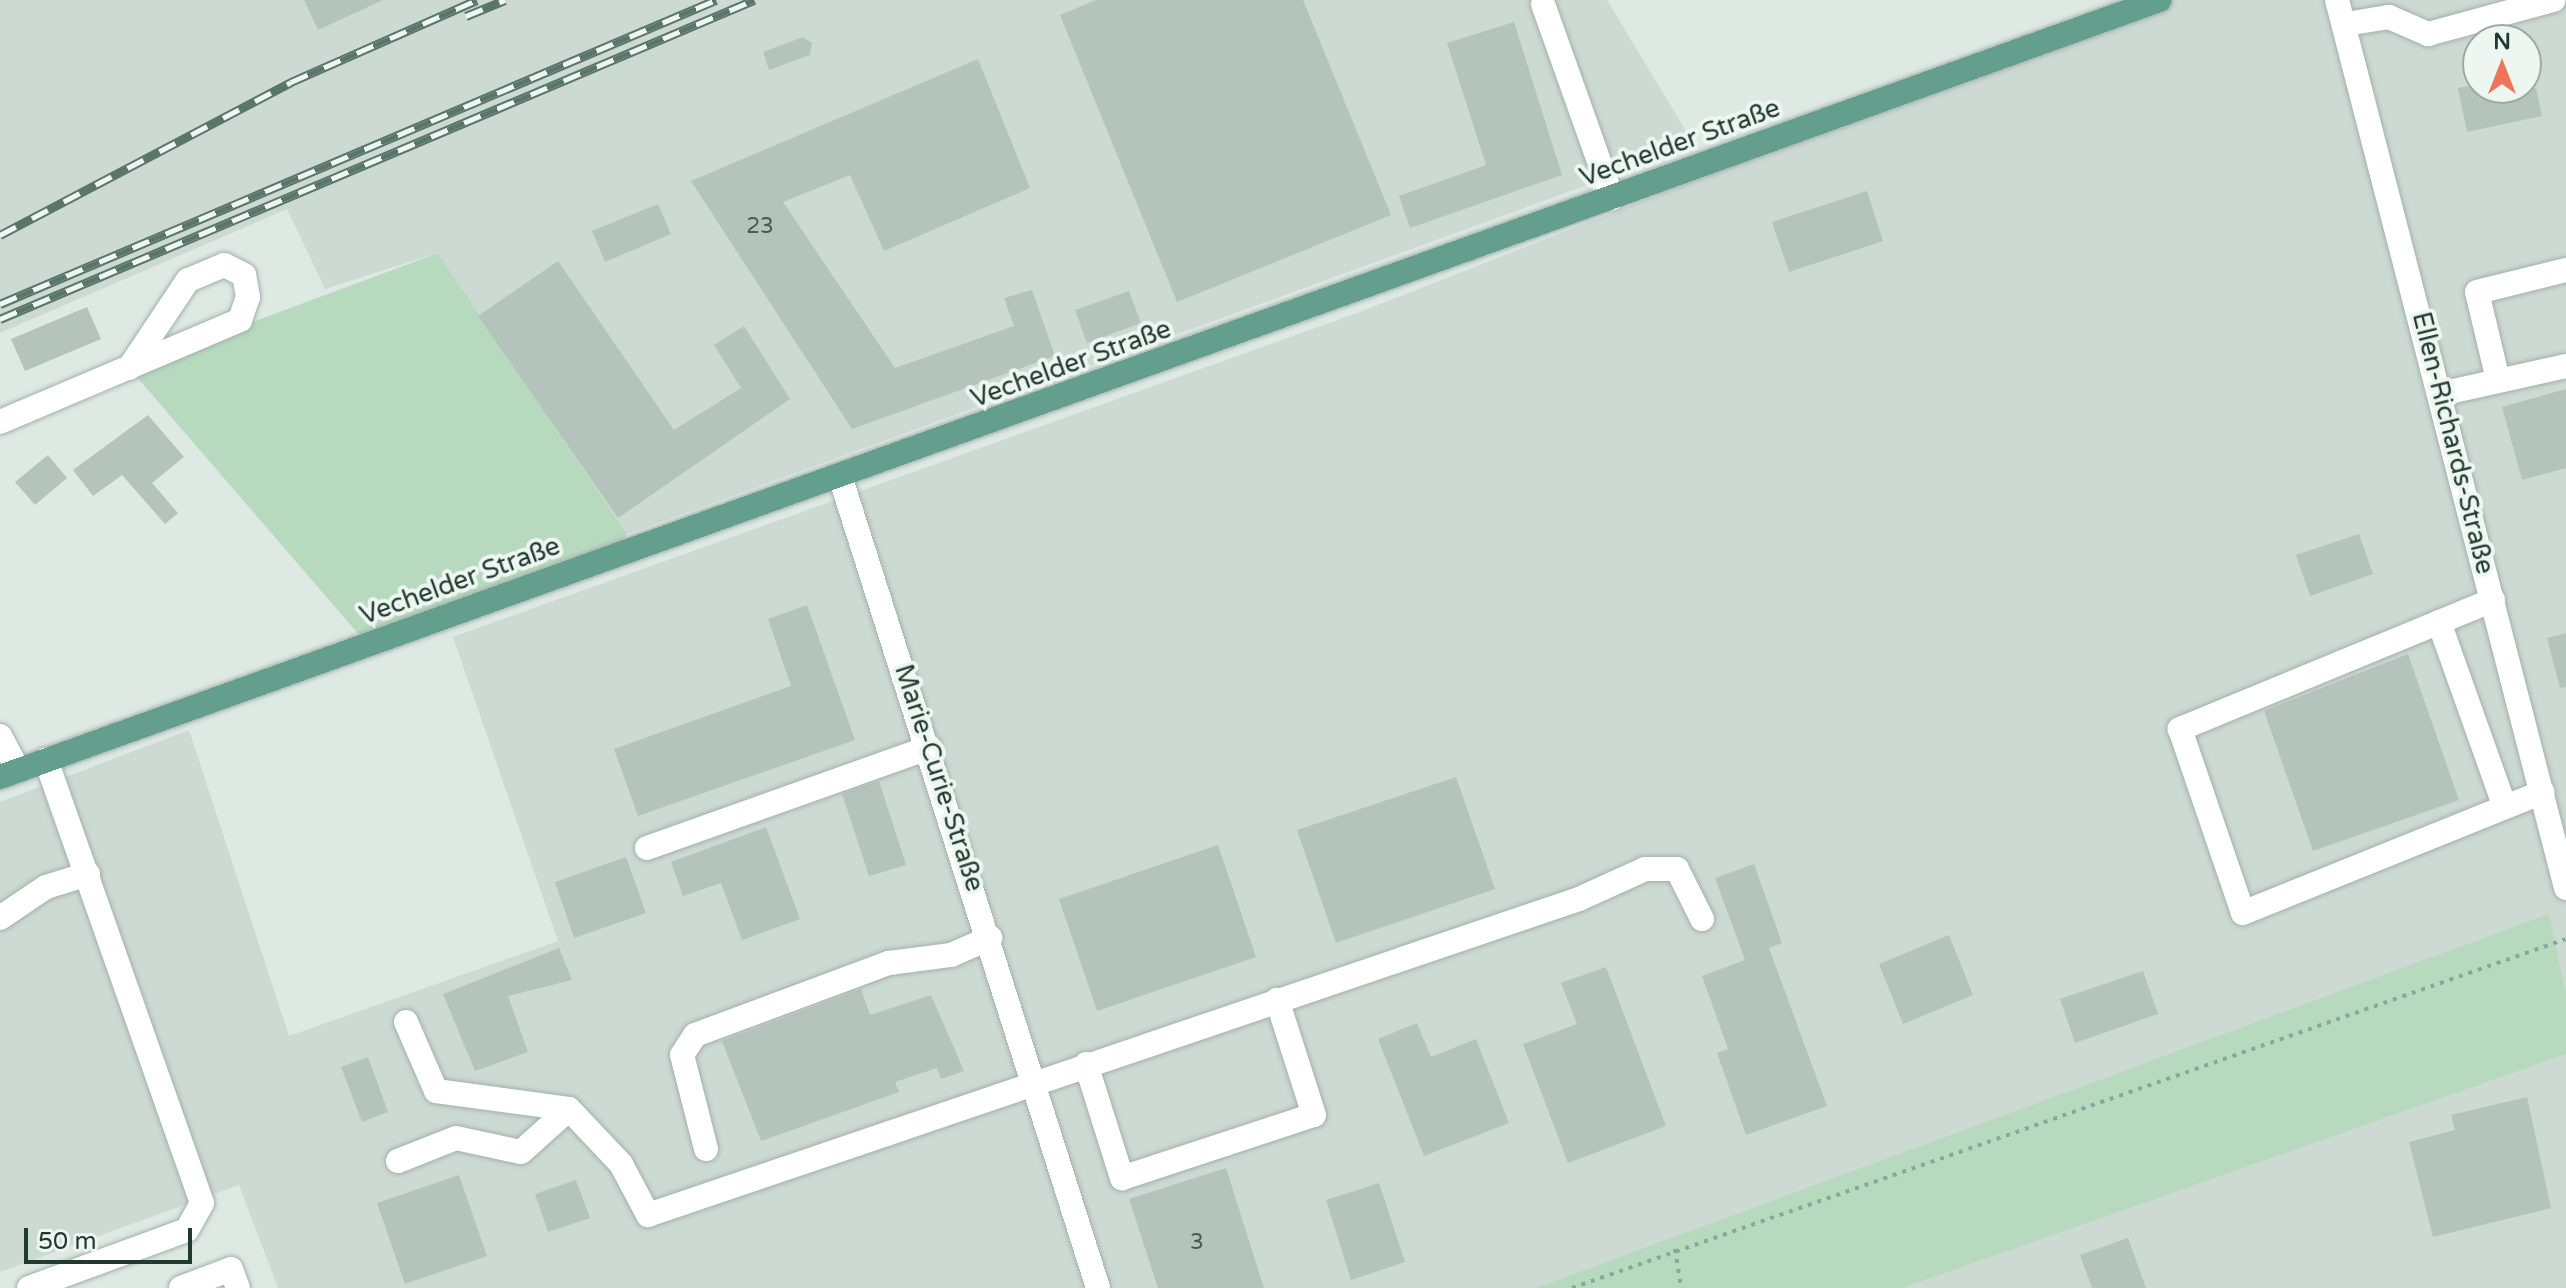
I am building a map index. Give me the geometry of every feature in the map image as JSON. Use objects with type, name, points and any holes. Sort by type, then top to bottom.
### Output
[{"type":"main road","name":"Vechelder Straße","points":[[9,773],[2159,0]]},
{"type":"street","name":"Ellen-Richards-Straße","points":[[2337,0],[2346,24],[2565,877]]},
{"type":"street","points":[[2346,24],[2389,17],[2428,34],[2553,0]]},
{"type":"street","points":[[1543,4],[1612,198]]},
{"type":"street","points":[[0,422],[129,368],[240,320],[248,297],[244,275],[224,265],[188,280],[129,368]]},
{"type":"street","points":[[2498,380],[2477,292],[2566,270]]},
{"type":"street","points":[[2440,394],[2566,366]]},
{"type":"street","name":"Marie-Curie-Straße","points":[[840,476],[930,747],[1098,1288]]},
{"type":"street","points":[[2493,600],[2180,729],[2243,913],[2542,792]]},
{"type":"street","points":[[2439,622],[2505,807]]},
{"type":"street","points":[[0,736],[9,773]]},
{"type":"street","points":[[647,848],[930,747]]},
{"type":"street","points":[[29,1288],[187,1230],[202,1203],[46,760]]},
{"type":"street","points":[[406,1022],[436,1091],[569,1109],[621,1164],[648,1215],[1034,1081],[1579,899],[1645,869],[1677,869],[1702,919]]},
{"type":"street","points":[[0,918],[46,887],[88,874]]},
{"type":"street","points":[[706,1149],[682,1055],[695,1035],[889,963],[951,955],[990,938]]},
{"type":"street","points":[[1086,1064],[1122,1178],[1314,1115],[1277,1000]]},
{"type":"street","points":[[398,1161],[456,1138],[521,1152],[569,1109]]},
{"type":"street","points":[[181,1288],[231,1269],[238,1288]]},
{"type":"path","points":[[1572,1288],[1675,1249],[2566,939]]},
{"type":"path","points":[[1675,1249],[1681,1288]]},
{"type":"shaded area","points":[[0,0],[1607,0],[1695,146],[627,534],[438,253],[325,289],[287,209],[0,333]]},
{"type":"shaded area","points":[[2131,0],[2566,0],[2566,1288],[278,1288],[239,1185],[0,1272],[0,802],[189,730],[289,1036],[558,941],[453,637],[1357,313],[2136,8]]},
{"type":"green space","points":[[438,253],[627,534],[618,554],[367,644],[129,368]]},
{"type":"green space","points":[[2549,914],[2566,995],[2566,1054],[1902,1288],[1536,1288]]},
{"type":"building","points":[[304,0],[383,0],[318,30]]},
{"type":"building","points":[[1096,0],[1303,0],[1391,215],[1177,302],[1060,15]]},
{"type":"building","points":[[1514,22],[1562,175],[1410,228],[1399,196],[1486,165],[1447,43]]},
{"type":"building","points":[[803,37],[812,43],[810,55],[769,70],[763,52]]},
{"type":"building","points":[[978,59],[1030,188],[884,251],[850,175],[783,202],[895,368],[1014,326],[1004,298],[1032,290],[1055,356],[852,429],[691,181]]},
{"type":"building","points":[[2462,87],[2462,104],[2539,104],[2542,116],[2467,132],[2458,88]]},
{"type":"building","points":[[1867,191],[1883,241],[1789,272],[1772,222]]},
{"type":"building","points":[[658,204],[671,234],[605,262],[592,231]]},
{"type":"building","points":[[558,261],[674,430],[741,388],[714,345],[744,326],[790,399],[618,518],[478,316]]},
{"type":"building","points":[[1129,291],[1141,323],[1087,343],[1075,310]]},
{"type":"building","points":[[87,307],[101,339],[25,371],[11,339]]},
{"type":"building","points":[[2566,389],[2566,468],[2522,480],[2502,407]]},
{"type":"building","points":[[148,415],[184,457],[152,483],[178,513],[165,524],[122,475],[93,496],[73,470]]},
{"type":"building","points":[[48,455],[67,478],[35,505],[15,482]]},
{"type":"building","points":[[2359,534],[2373,574],[2310,596],[2296,555]]},
{"type":"building","points":[[807,605],[855,740],[638,816],[614,749],[791,686],[768,619]]},
{"type":"building","points":[[2566,633],[2566,687],[2560,688],[2547,638]]},
{"type":"building","points":[[2408,654],[2459,800],[2313,851],[2264,711]]},
{"type":"building","points":[[1456,777],[1495,889],[1336,943],[1297,830]]},
{"type":"building","points":[[879,781],[906,865],[869,876],[842,794]]},
{"type":"building","points":[[766,827],[800,919],[742,940],[721,883],[683,896],[671,862]]},
{"type":"building","points":[[1218,845],[1256,957],[1097,1011],[1059,899]]},
{"type":"building","points":[[626,857],[646,913],[574,938],[555,882]]},
{"type":"building","points":[[1754,864],[1782,943],[1769,948],[1827,1106],[1746,1135],[1717,1053],[1728,1049],[1702,976],[1745,960],[1715,878]]},
{"type":"building","points":[[1949,935],[1973,995],[1903,1024],[1879,964]]},
{"type":"building","points":[[559,948],[572,980],[508,996],[528,1052],[475,1071],[443,994]]},
{"type":"building","points":[[1606,967],[1666,1126],[1568,1163],[1523,1044],[1577,1024],[1561,983]]},
{"type":"building","points":[[2143,971],[2158,1014],[2075,1043],[2060,999]]},
{"type":"building","points":[[861,989],[870,1015],[931,995],[964,1071],[941,1079],[937,1068],[895,1082],[899,1092],[761,1141],[722,1041]]},
{"type":"building","points":[[1417,1023],[1431,1057],[1476,1039],[1509,1123],[1424,1156],[1378,1039]]},
{"type":"building","points":[[368,1057],[388,1112],[362,1122],[341,1067]]},
{"type":"building","points":[[2527,1097],[2551,1208],[2433,1237],[2409,1142],[2455,1130],[2451,1115]]},
{"type":"building","points":[[1226,1168],[1264,1288],[1158,1288],[1129,1199]]},
{"type":"building","points":[[459,1175],[487,1256],[405,1284],[377,1203]]},
{"type":"building","points":[[576,1180],[590,1218],[548,1232],[535,1194]]},
{"type":"building","points":[[1379,1183],[1405,1262],[1351,1280],[1326,1200]]},
{"type":"building","points":[[2128,1238],[2146,1288],[2092,1288],[2080,1255]]},
{"type":"railway","points":[[0,235],[291,82],[477,0]]},
{"type":"railway","points":[[466,16],[505,0]]},
{"type":"railway","points":[[0,304],[716,0]]},
{"type":"railway","points":[[0,319],[754,0]]}]
